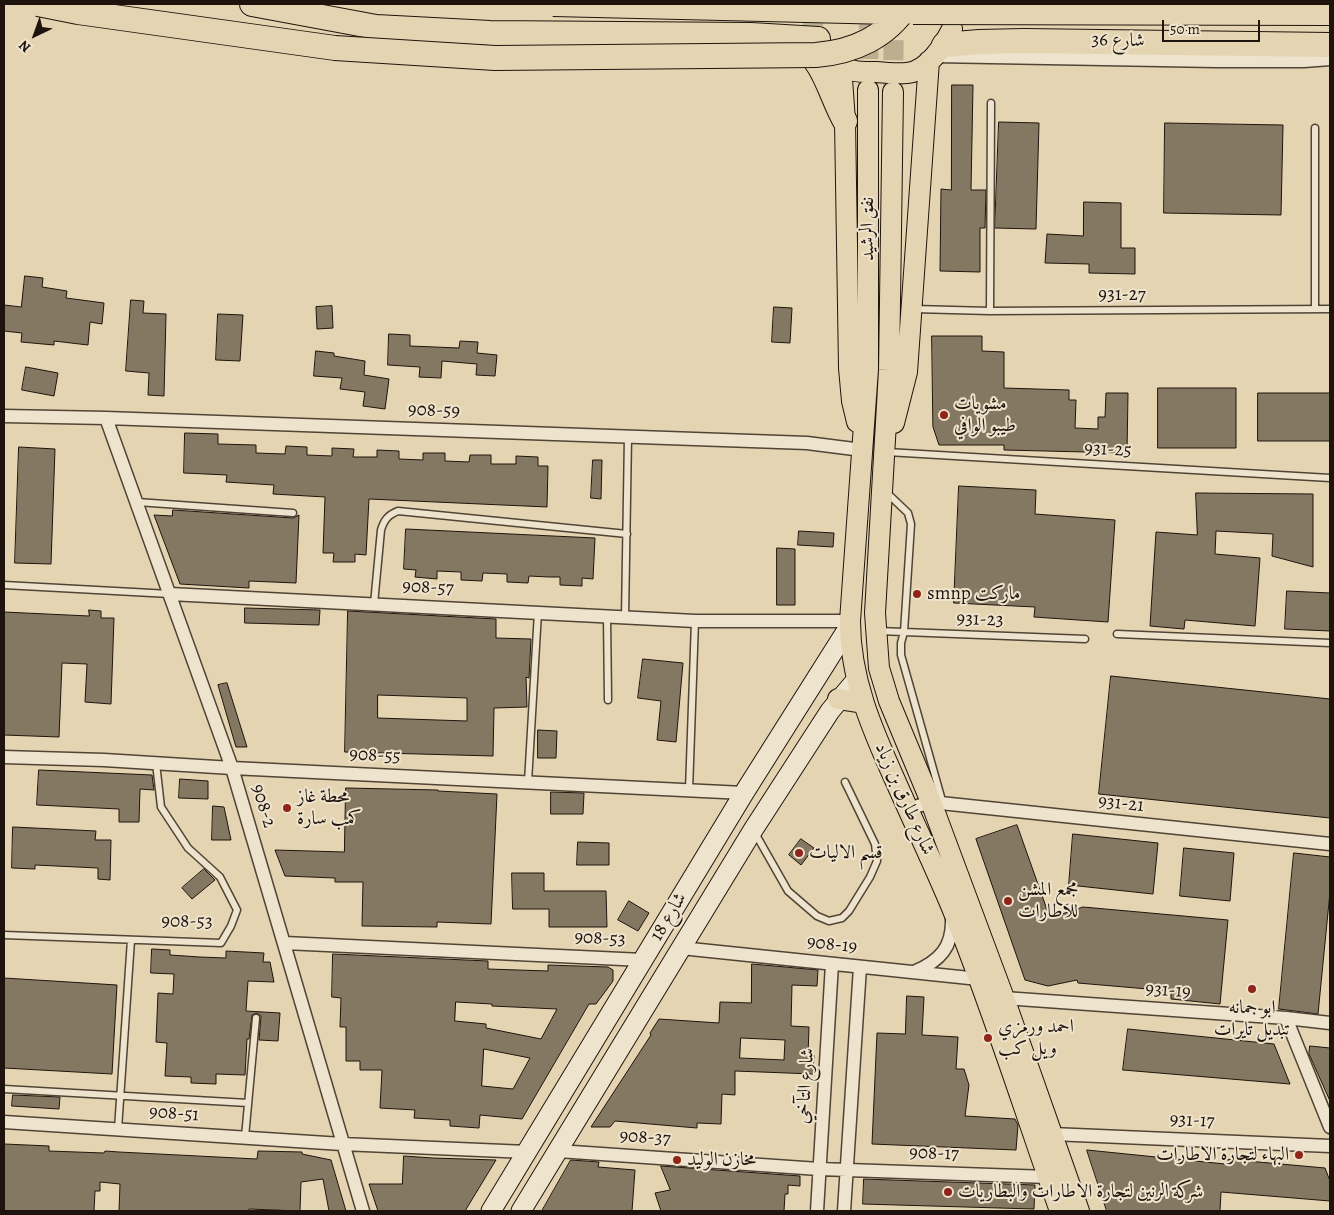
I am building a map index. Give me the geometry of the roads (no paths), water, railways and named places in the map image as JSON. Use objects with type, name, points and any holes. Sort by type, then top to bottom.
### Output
[{"type":"highway","points":[[38,4],[78,12],[335,48],[494,58],[816,56],[837,53],[860,46],[883,32],[904,9]]},
{"type":"highway","points":[[252,4],[376,27],[490,33],[817,37]]},
{"type":"highway","points":[[553,4],[1330,13]]},
{"type":"highway","points":[[786,37],[807,50],[823,72],[845,121]]},
{"type":"highway","points":[[940,48],[978,42],[1024,41],[1330,45]]},
{"type":"main road","points":[[862,448],[852,401],[849,368],[845,121],[839,63],[853,72],[909,73],[940,48]]},
{"type":"main road","points":[[884,450],[898,411],[908,372],[940,48]]},
{"type":"main road","name":"نفق الرشيد","points":[[868,90],[868,369]]},
{"type":"main road","name":"نفق الرشيد","points":[[889,370],[893,92]]},
{"type":"main road","name":"شارع طارق بن زياد","points":[[868,369],[850,623],[857,679],[870,724],[952,908],[979,979],[1060,1211]]},
{"type":"main road","name":"شارع طارق بن زياد","points":[[889,370],[875,613],[879,668],[883,685],[937,803],[1079,1211]]},
{"type":"main road","points":[[838,699],[863,703]]},
{"type":"street","name":"شارع 36","points":[[940,48],[1216,61],[1304,61],[1330,59]]},
{"type":"street","name":"908-59","points":[[4,416],[807,443],[862,448]]},
{"type":"street","name":"908-2","points":[[106,418],[232,768],[363,1211]]},
{"type":"street","name":"908-57","points":[[170,594],[695,621],[850,623]]},
{"type":"street","name":"شارع 18","points":[[491,1211],[744,793],[850,623]]},
{"type":"street","name":"شارع 18","points":[[521,1211],[749,837],[838,699],[857,679]]},
{"type":"street","name":"908-55","points":[[4,757],[744,793]]},
{"type":"street","name":"931-21","points":[[908,809],[937,803],[1330,844]]},
{"type":"street","points":[[722,830],[749,837]]},
{"type":"street","points":[[914,972],[930,965],[948,945],[952,928],[952,908]]},
{"type":"street","name":"908-53","points":[[285,943],[643,960]]},
{"type":"street","name":"908-19","points":[[681,948],[979,979]]},
{"type":"street","name":"شارع التآخي","points":[[817,1211],[832,964]]},
{"type":"street","points":[[844,1211],[860,967]]},
{"type":"street","name":"931-19","points":[[1004,998],[1286,1018],[1330,1023]]},
{"type":"street","points":[[1286,1018],[1330,1127]]},
{"type":"street","name":"908-51","points":[[4,1122],[342,1144]]},
{"type":"street","name":"931-17","points":[[1052,1134],[1330,1146]]},
{"type":"street","points":[[342,1144],[527,1152]]},
{"type":"street","name":"908-37","points":[[558,1151],[819,1169]]},
{"type":"street","name":"908-17","points":[[819,1169],[1048,1176]]},
{"type":"lane","points":[[990,311],[991,103]]},
{"type":"lane","points":[[1315,309],[1316,128]]},
{"type":"lane","name":"931-27","points":[[913,309],[990,311],[1330,309]]},
{"type":"lane","points":[[625,617],[628,437]]},
{"type":"lane","name":"931-25","points":[[884,450],[1330,478]]},
{"type":"lane","points":[[882,488],[908,513],[911,524],[901,655],[937,803]]},
{"type":"lane","points":[[136,502],[293,513]]},
{"type":"lane","points":[[374,604],[384,521],[390,514],[398,511],[627,534]]},
{"type":"lane","name":"908-57","points":[[4,585],[170,594]]},
{"type":"lane","points":[[528,782],[538,612]]},
{"type":"lane","points":[[607,616],[608,700]]},
{"type":"lane","points":[[690,790],[695,621]]},
{"type":"lane","name":"931-23","points":[[875,631],[1084,639]]},
{"type":"lane","points":[[1117,634],[1330,643]]},
{"type":"lane","name":"908-53","points":[[4,935],[220,943],[231,926],[237,910],[220,877],[188,848],[161,807],[156,763]]},
{"type":"lane","points":[[749,837],[788,891],[817,916],[829,921],[842,918],[849,911],[870,877],[877,861],[875,844],[845,782]]},
{"type":"lane","points":[[118,1129],[131,940]]},
{"type":"lane","points":[[245,1137],[256,1018]]},
{"type":"lane","points":[[4,1089],[248,1103]]},
{"type":"tunnel","points":[[813,4],[813,27]]},
{"type":"tunnel","points":[[868,89],[869,4]]},
{"type":"tunnel","points":[[893,90],[894,11]]},
{"type":"place","name":"مشويات طيبو الوافي","points":[[944,415]]},
{"type":"place","name":"smnp ماركت","points":[[917,594]]},
{"type":"place","name":"محطة غاز كمب سارة","points":[[287,808]]},
{"type":"place","name":"قسم الاليات","points":[[799,853]]},
{"type":"place","name":"مجمع المشن للاطارات","points":[[1008,901]]},
{"type":"place","name":"ابو جمانه تبديل تايرات","points":[[1252,989]]},
{"type":"place","name":"احمد ورمزي ويل كب","points":[[988,1038]]},
{"type":"place","name":"البهاء لتجارة الاطارات","points":[[1299,1155]]},
{"type":"place","name":"مخازن الوليد","points":[[677,1160]]},
{"type":"place","name":"شركة الرنين لتجارة الاطارات والبطاريات","points":[[948,1192]]}]
